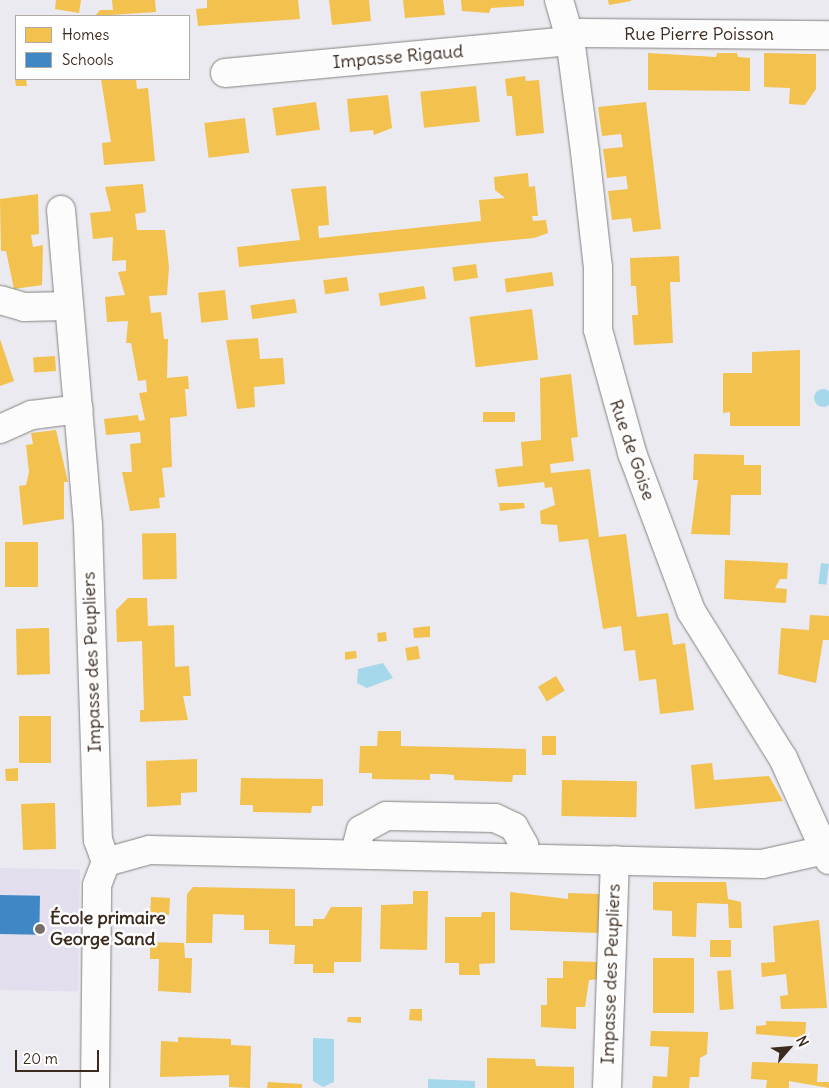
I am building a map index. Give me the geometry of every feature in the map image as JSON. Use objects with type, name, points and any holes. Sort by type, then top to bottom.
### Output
[{"type":"street","name":"Rue de Goise","points":[[559,0],[570,38],[598,268],[598,330],[632,453],[691,611],[769,732],[827,855]]},
{"type":"street","name":"Rue Pierre Poisson","points":[[570,38],[582,33],[829,35]]},
{"type":"street","name":"Impasse Rigaud","points":[[225,73],[570,38]]},
{"type":"street","name":"Impasse des Peupliers","points":[[61,210],[88,525],[98,840],[106,862],[149,850],[355,852],[762,864],[827,855]]},
{"type":"street","points":[[0,300],[24,307],[68,306]]},
{"type":"street","points":[[0,429],[32,415],[79,409]]},
{"type":"street","points":[[355,852],[361,830],[386,816],[495,818],[514,827],[524,845],[525,857]]},
{"type":"street","name":"Impasse des Peupliers","points":[[607,1088],[615,860]]},
{"type":"street","points":[[95,1088],[97,885],[106,862]]},
{"type":"shaded area","name":"École primaire George Sand","points":[[0,868],[80,869],[78,991],[0,990]]},
{"type":"water","points":[[819,389],[830,391],[830,405],[819,407],[814,402],[814,394]]},
{"type":"water","points":[[821,563],[829,564],[826,585],[818,584]]},
{"type":"water","points":[[383,663],[393,678],[367,688],[357,683],[358,669]]},
{"type":"water","points":[[313,1038],[334,1039],[334,1082],[323,1087],[313,1081]]},
{"type":"water","points":[[428,1079],[475,1081],[475,1088],[428,1088]]},
{"type":"building: Homes","points":[[56,0],[81,0],[79,13],[55,9]]},
{"type":"building: Homes","points":[[112,0],[155,0],[156,12],[96,15],[100,10],[113,10]]},
{"type":"building: Homes","points":[[207,0],[298,0],[300,19],[198,26],[196,9],[207,8]]},
{"type":"building: Homes","points":[[329,0],[369,0],[371,21],[332,25]]},
{"type":"building: Homes","points":[[403,0],[443,0],[445,15],[405,18]]},
{"type":"building: Homes","points":[[461,0],[524,0],[524,6],[491,8],[489,13],[462,11]]},
{"type":"building: Homes","points":[[608,0],[631,0],[631,1],[609,5]]},
{"type":"building: Homes","points":[[648,53],[716,57],[717,53],[737,53],[738,57],[750,58],[750,91],[648,90]]},
{"type":"building: Homes","points":[[764,53],[816,54],[816,89],[805,105],[789,104],[790,88],[764,87]]},
{"type":"building: Homes","points":[[525,76],[526,81],[539,80],[544,133],[516,136],[512,96],[507,96],[505,79]]},
{"type":"building: Homes","points":[[15,80],[26,80],[27,86],[16,86]]},
{"type":"building: Homes","points":[[101,80],[136,80],[137,89],[148,88],[155,161],[104,165],[102,143],[111,142]]},
{"type":"building: Homes","points":[[476,86],[480,122],[424,128],[420,92]]},
{"type":"building: Homes","points":[[388,95],[392,128],[374,135],[373,130],[350,132],[347,99]]},
{"type":"building: Homes","points":[[316,102],[320,130],[276,136],[272,108]]},
{"type":"building: Homes","points":[[646,102],[661,229],[633,232],[631,218],[612,220],[608,191],[628,189],[626,176],[607,178],[603,149],[623,147],[621,134],[602,136],[598,107]]},
{"type":"building: Homes","points":[[245,118],[249,153],[209,158],[204,123]]},
{"type":"building: Homes","points":[[528,173],[529,187],[535,186],[538,216],[532,216],[533,221],[546,220],[548,233],[534,238],[239,267],[237,247],[300,240],[291,189],[326,186],[329,225],[318,226],[319,238],[481,221],[479,200],[505,198],[495,190],[494,177]]},
{"type":"building: Homes","points":[[143,184],[146,212],[135,214],[137,230],[165,230],[169,267],[167,295],[149,296],[151,313],[161,312],[164,339],[168,339],[167,378],[188,376],[189,389],[185,389],[187,416],[170,418],[172,467],[162,468],[165,497],[159,498],[160,508],[130,511],[122,472],[132,472],[130,444],[141,443],[140,432],[106,435],[104,419],[138,415],[139,421],[145,420],[139,393],[147,392],[146,380],[138,381],[131,343],[126,343],[128,321],[107,322],[105,297],[125,295],[118,272],[126,271],[126,260],[112,261],[113,237],[93,239],[90,213],[111,211],[105,187]]},
{"type":"building: Homes","points":[[38,194],[39,234],[31,235],[33,247],[43,245],[42,285],[14,289],[6,251],[1,251],[0,199]]},
{"type":"building: Homes","points":[[679,256],[680,282],[670,282],[673,343],[634,345],[632,315],[638,315],[636,286],[631,286],[630,258]]},
{"type":"building: Homes","points":[[476,264],[478,278],[454,281],[452,267]]},
{"type":"building: Homes","points":[[552,272],[554,286],[506,293],[504,279]]},
{"type":"building: Homes","points":[[347,277],[349,291],[325,294],[323,280]]},
{"type":"building: Homes","points":[[424,286],[426,299],[381,306],[379,293]]},
{"type":"building: Homes","points":[[225,290],[228,320],[201,323],[198,293]]},
{"type":"building: Homes","points":[[295,299],[297,313],[252,319],[250,305]]},
{"type":"building: Homes","points":[[532,309],[538,360],[476,367],[469,317]]},
{"type":"building: Homes","points":[[258,338],[260,359],[283,358],[285,384],[254,387],[255,407],[237,409],[226,340]]},
{"type":"building: Homes","points":[[0,339],[14,381],[0,386]]},
{"type":"building: Homes","points":[[800,350],[800,426],[730,426],[730,412],[723,413],[723,373],[752,373],[752,352]]},
{"type":"building: Homes","points":[[55,356],[56,371],[34,372],[33,358]]},
{"type":"building: Homes","points":[[571,374],[578,437],[571,438],[574,461],[550,464],[551,473],[590,469],[599,537],[626,534],[637,617],[668,613],[673,645],[685,643],[694,710],[660,714],[656,679],[639,681],[635,650],[624,651],[621,626],[603,629],[588,539],[559,542],[557,525],[541,524],[540,511],[555,505],[552,487],[545,488],[544,482],[498,487],[495,469],[523,466],[521,442],[541,440],[540,378]]},
{"type":"building: Homes","points":[[483,412],[515,412],[515,422],[483,422]]},
{"type":"building: Homes","points":[[56,430],[68,482],[64,482],[64,519],[23,525],[19,486],[26,485],[29,472],[26,445],[33,444],[31,433]]},
{"type":"building: Homes","points":[[694,454],[744,455],[744,465],[761,465],[761,495],[731,495],[730,535],[691,534],[698,480],[693,480]]},
{"type":"building: Homes","points":[[499,503],[524,503],[525,508],[500,511]]},
{"type":"building: Homes","points":[[176,533],[177,579],[143,580],[142,534]]},
{"type":"building: Homes","points":[[5,542],[38,542],[38,587],[5,587]]},
{"type":"building: Homes","points":[[725,560],[788,563],[787,579],[780,579],[775,588],[787,589],[786,603],[724,599]]},
{"type":"building: Homes","points":[[128,598],[147,598],[148,626],[174,625],[175,667],[189,666],[191,696],[183,696],[188,720],[140,722],[140,710],[144,710],[142,641],[117,642],[116,610]]},
{"type":"building: Homes","points":[[810,615],[829,616],[829,640],[823,640],[816,683],[778,674],[781,628],[809,630]]},
{"type":"building: Homes","points":[[430,626],[430,637],[414,638],[413,628]]},
{"type":"building: Homes","points":[[49,628],[50,674],[17,675],[16,629]]},
{"type":"building: Homes","points":[[386,632],[387,641],[378,642],[377,633]]},
{"type":"building: Homes","points":[[418,646],[420,659],[407,661],[405,648]]},
{"type":"building: Homes","points":[[356,651],[357,658],[345,660],[345,652]]},
{"type":"building: Homes","points":[[556,676],[565,691],[547,701],[538,687]]},
{"type":"building: Homes","points":[[19,716],[51,716],[51,763],[19,763]]},
{"type":"building: Homes","points":[[378,731],[401,731],[401,746],[526,749],[526,775],[513,775],[512,782],[454,780],[454,775],[441,774],[430,774],[430,780],[372,779],[372,773],[359,773],[360,746],[377,746]]},
{"type":"building: Homes","points":[[542,736],[556,736],[556,755],[542,755]]},
{"type":"building: Homes","points":[[197,759],[197,792],[181,793],[181,805],[147,807],[146,761]]},
{"type":"building: Homes","points":[[712,763],[714,780],[769,776],[783,801],[695,809],[691,765]]},
{"type":"building: Homes","points":[[18,768],[18,781],[6,781],[5,769]]},
{"type":"building: Homes","points":[[241,778],[323,779],[323,806],[312,806],[311,813],[253,812],[253,805],[240,805]]},
{"type":"building: Homes","points":[[562,780],[637,781],[636,817],[561,816]]},
{"type":"building: Homes","points":[[55,803],[56,849],[23,850],[21,804]]},
{"type":"building: Homes","points":[[653,882],[726,882],[728,899],[741,902],[742,928],[729,928],[728,904],[697,903],[696,937],[672,936],[672,911],[653,910]]},
{"type":"building: Homes","points":[[193,887],[295,889],[295,926],[313,926],[313,919],[324,919],[331,907],[362,907],[361,962],[334,962],[334,973],[313,973],[313,964],[294,964],[295,945],[269,944],[269,930],[244,930],[244,915],[213,914],[212,943],[186,943],[187,894]]},
{"type":"building: Homes","points":[[413,891],[428,891],[427,950],[380,949],[381,905],[413,904]]},
{"type":"building: Homes","points":[[510,892],[568,899],[568,893],[599,894],[599,933],[510,930]]},
{"type":"building: Homes","points":[[151,897],[170,898],[169,915],[150,914]]},
{"type":"building: Homes","points":[[482,912],[495,912],[495,963],[479,964],[480,975],[459,975],[459,963],[445,963],[445,917],[481,917]]},
{"type":"building: Homes","points":[[819,920],[827,1008],[781,1009],[780,996],[788,995],[786,974],[762,977],[761,963],[775,962],[773,926]]},
{"type":"building: Homes","points":[[710,940],[731,940],[731,957],[710,957]]},
{"type":"building: Homes","points":[[150,942],[184,943],[185,958],[192,958],[191,993],[158,991],[159,959],[150,959]]},
{"type":"building: Homes","points":[[653,958],[694,958],[694,1013],[653,1013]]},
{"type":"building: Homes","points":[[563,961],[599,962],[599,979],[589,980],[585,1007],[576,1007],[576,1029],[541,1027],[541,1005],[547,1005],[547,978],[563,978]]},
{"type":"building: Homes","points":[[731,970],[734,1009],[720,1010],[717,971]]},
{"type":"building: Homes","points":[[410,1009],[422,1009],[422,1021],[409,1020]]},
{"type":"building: Homes","points":[[348,1017],[361,1017],[361,1023],[347,1022]]},
{"type":"building: Homes","points":[[766,1021],[806,1022],[805,1038],[756,1034],[756,1026],[766,1025]]},
{"type":"building: Homes","points":[[651,1031],[708,1032],[707,1054],[700,1058],[699,1077],[690,1077],[689,1088],[652,1088],[653,1076],[667,1077],[669,1047],[650,1046]]},
{"type":"building: Homes","points":[[178,1037],[231,1039],[231,1045],[251,1046],[250,1088],[229,1087],[229,1075],[160,1077],[161,1041],[178,1042]]},
{"type":"building: Homes","points":[[487,1058],[535,1059],[536,1066],[574,1067],[574,1088],[487,1088]]},
{"type":"building: Homes","points":[[752,1062],[818,1064],[817,1082],[829,1082],[829,1088],[789,1081],[789,1088],[766,1088],[767,1080],[751,1079]]},
{"type":"building: Homes","points":[[268,1082],[302,1084],[302,1088],[267,1088]]},
{"type":"building: Schools","points":[[0,895],[40,896],[39,935],[0,934]]},
{"type":"place","name":"École primaire George Sand","points":[[40,929]]}]
